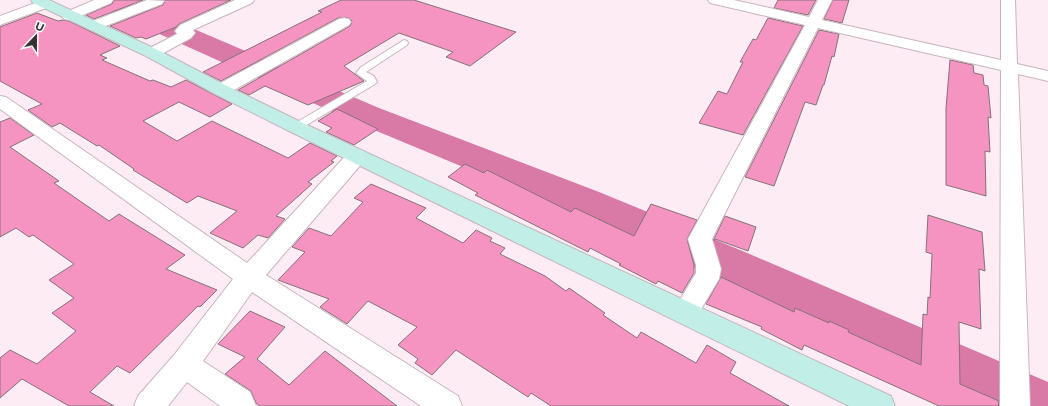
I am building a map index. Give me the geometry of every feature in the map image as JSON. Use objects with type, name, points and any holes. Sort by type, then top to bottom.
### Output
[{"type":"street","points":[[152,53],[183,37],[186,33],[183,31],[185,28],[247,0]]},
{"type":"street","points":[[715,0],[814,21],[1048,76]]},
{"type":"street","points":[[685,313],[708,276],[706,259],[700,244],[700,239],[825,0]]},
{"type":"street","points":[[1008,0],[1015,393]]},
{"type":"street","points":[[93,26],[157,1]]},
{"type":"street","points":[[0,21],[41,2],[152,53],[221,90],[296,127],[880,406]]},
{"type":"street","points":[[69,16],[103,2]]},
{"type":"street","points":[[221,90],[344,22]]},
{"type":"street","points":[[0,100],[249,277],[447,406]]},
{"type":"street","points":[[148,406],[184,364],[249,277],[357,156]]},
{"type":"street","points":[[184,364],[239,402],[241,406]]},
{"type":"lane","points":[[296,127],[372,82],[371,78],[361,73],[364,69],[404,43]]},
{"type":"building","points":[[114,0],[143,0],[94,19],[86,15],[112,4]]},
{"type":"building","points":[[165,0],[231,0],[179,24],[176,27],[146,39],[141,37],[136,38],[110,26],[163,5]]},
{"type":"building","points":[[341,0],[414,0],[516,32],[470,66],[446,57],[453,52],[399,33],[344,66],[364,81],[308,105],[265,86],[249,95],[238,90],[350,26],[352,21],[349,18],[338,18],[221,81],[203,72],[322,12],[318,11]]},
{"type":"building","points":[[778,0],[816,0],[808,15],[774,8]]},
{"type":"building","points":[[833,0],[849,0],[842,23],[824,19]]},
{"type":"building","points":[[37,13],[58,21],[69,21],[120,46],[100,55],[107,58],[102,60],[150,81],[153,80],[171,87],[186,80],[232,104],[210,117],[179,102],[143,121],[177,141],[212,121],[288,158],[310,143],[337,156],[331,161],[334,162],[308,182],[312,184],[276,216],[285,219],[268,238],[258,235],[243,248],[210,233],[237,211],[198,196],[187,203],[133,170],[134,169],[99,145],[97,146],[60,123],[52,127],[28,110],[42,104],[0,81],[0,27]]},
{"type":"building","points":[[768,18],[803,26],[743,135],[699,123],[718,91],[727,94],[743,62],[740,62],[753,39],[756,40]]},
{"type":"building","points":[[819,30],[839,34],[834,57],[832,56],[824,85],[816,105],[805,102],[774,186],[745,177]]},
{"type":"building","points":[[950,60],[973,65],[974,73],[983,75],[984,85],[988,86],[991,118],[988,117],[990,152],[985,151],[986,196],[946,185],[946,108]]},
{"type":"building","points":[[337,109],[378,129],[354,145],[326,132],[332,128],[318,121]]},
{"type":"building","points":[[10,118],[34,135],[10,147],[59,181],[54,183],[109,221],[119,214],[185,255],[166,269],[217,290],[200,307],[198,306],[130,373],[117,366],[90,392],[114,406],[69,406],[22,379],[0,398],[0,358],[10,350],[37,364],[76,331],[52,313],[74,298],[49,280],[74,264],[33,235],[29,237],[16,228],[0,237],[0,122]]},
{"type":"building","points":[[465,164],[484,173],[487,170],[571,212],[575,208],[634,236],[651,204],[697,220],[687,239],[694,265],[694,273],[682,293],[658,281],[656,284],[590,248],[588,252],[475,195],[478,193],[448,177]]},
{"type":"building","points":[[371,184],[426,208],[416,218],[463,243],[476,230],[492,238],[490,241],[505,248],[500,254],[545,276],[566,291],[569,288],[605,313],[603,315],[637,338],[641,332],[696,363],[707,345],[736,362],[730,373],[789,406],[551,406],[531,393],[528,397],[456,350],[432,375],[415,363],[418,359],[398,345],[417,327],[368,301],[347,324],[320,307],[329,299],[278,280],[305,252],[292,247],[309,228],[331,236],[363,202],[354,198]]},
{"type":"building","points":[[928,215],[982,232],[985,271],[979,269],[981,329],[959,322],[960,384],[999,401],[998,406],[939,406],[804,345],[802,350],[761,329],[762,327],[706,304],[721,277],[794,312],[795,308],[829,323],[829,321],[849,330],[848,332],[921,365],[923,314],[927,315],[928,297],[930,298],[932,254],[926,252]]},
{"type":"building","points":[[725,216],[756,227],[748,251],[715,239],[714,241]]},
{"type":"building","points":[[250,311],[285,327],[257,359],[289,385],[325,351],[397,406],[260,406],[256,403],[251,391],[225,374],[245,357],[218,344]]},
{"type":"waterway","points":[[104,0],[367,115],[585,202],[729,264],[1043,406]]}]
